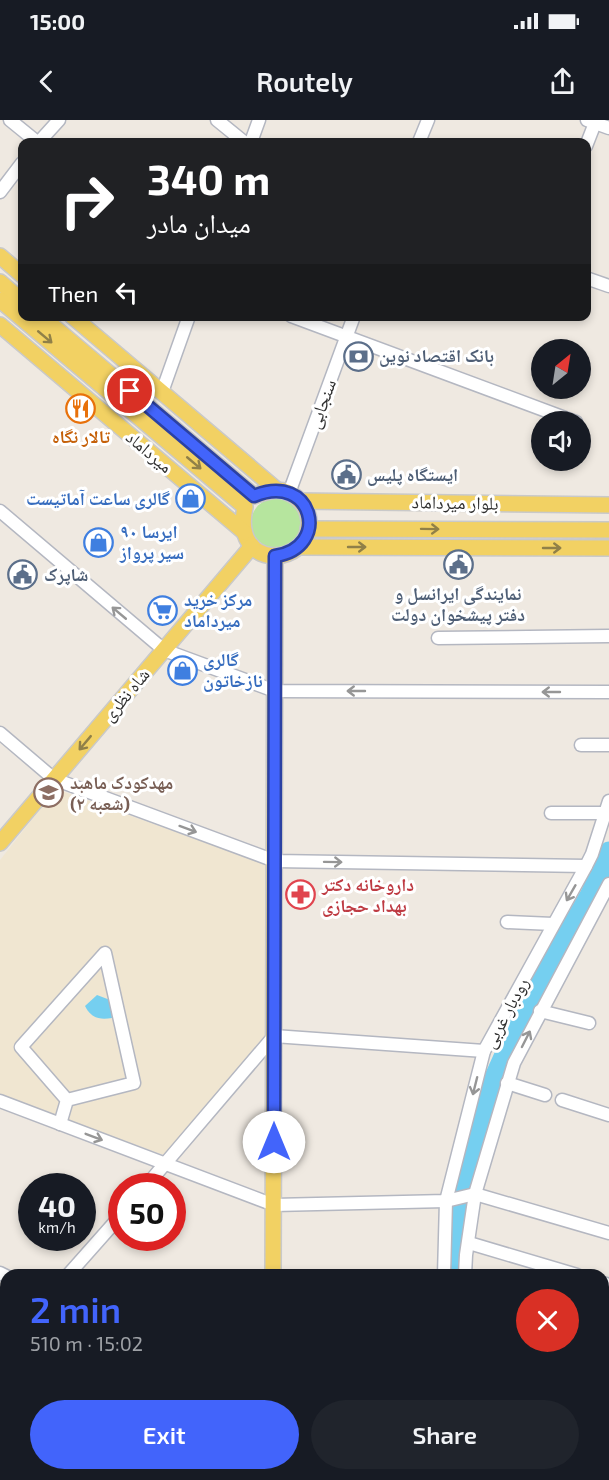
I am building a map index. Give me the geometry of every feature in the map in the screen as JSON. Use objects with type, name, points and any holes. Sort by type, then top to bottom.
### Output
[{"type":"main road","points":[[0,256],[18,272]]},
{"type":"main road","points":[[0,282],[18,298]]},
{"type":"main road","points":[[0,300],[18,315]]},
{"type":"main road","points":[[26,321],[250,502]]},
{"type":"main road","points":[[47,321],[250,502]]},
{"type":"main road","points":[[78,321],[289,494],[307,511],[308,529],[299,547],[275,556],[259,552],[252,546],[244,532],[242,522],[250,502],[265,491],[289,494]]},
{"type":"main road","name":"میرداماد","points":[[0,326],[244,532]]},
{"type":"main road","name":"بلوار میرداماد","points":[[289,494],[386,502],[609,505]]},
{"type":"main road","points":[[386,502],[366,512],[365,517],[367,521],[390,529]]},
{"type":"main road","name":"بلوار میرداماد","points":[[308,529],[609,530]]},
{"type":"main road","points":[[544,531],[609,548]]},
{"type":"main road","name":"شاه نظری","points":[[0,843],[252,546]]},
{"type":"main road","points":[[299,547],[609,548]]},
{"type":"main road","points":[[273,1269],[275,556]]},
{"type":"street","points":[[10,120],[33,138]]},
{"type":"street","points":[[42,138],[59,120]]},
{"type":"street","points":[[217,120],[239,138]]},
{"type":"street","points":[[252,138],[259,120]]},
{"type":"street","points":[[421,138],[428,120]]},
{"type":"street","points":[[588,138],[591,122],[609,128]]},
{"type":"street","points":[[0,192],[18,169]]},
{"type":"street","points":[[591,280],[609,286]]},
{"type":"street","points":[[162,392],[187,321]]},
{"type":"street","points":[[304,321],[546,411]]},
{"type":"street","name":"سنجابی","points":[[289,494],[352,321]]},
{"type":"street","points":[[0,512],[164,650],[275,691],[609,692]]},
{"type":"street","points":[[438,638],[609,636]]},
{"type":"street","points":[[0,734],[54,779],[275,861],[586,866]]},
{"type":"street","points":[[581,745],[609,746]]},
{"type":"street","points":[[551,813],[607,807]]},
{"type":"street","name":"رودبار غربی","points":[[444,1269],[446,1201],[484,1051],[586,866],[607,807]]},
{"type":"street","points":[[466,1269],[475,1194],[514,1063],[609,884]]},
{"type":"street","points":[[507,922],[553,924]]},
{"type":"street","points":[[105,952],[134,1083],[67,1100],[21,1047],[105,952]]},
{"type":"street","points":[[540,1011],[589,1023]]},
{"type":"street","points":[[157,1173],[274,1036],[484,1051]]},
{"type":"street","points":[[507,1083],[545,1095]]},
{"type":"street","points":[[60,1124],[67,1100]]},
{"type":"street","points":[[562,1100],[609,1115]]},
{"type":"street","points":[[0,1101],[273,1205],[446,1201],[475,1194],[609,1233]]},
{"type":"street","points":[[73,1269],[108,1230]]},
{"type":"street","points":[[468,1243],[557,1269]]},
{"type":"shaded area","points":[[56,789],[268,865],[268,1036],[164,1155],[0,1096],[0,860]]},
{"type":"green space","points":[[271,498],[281,498],[294,505],[301,518],[301,528],[294,541],[281,548],[271,548],[262,544],[255,537],[251,528],[251,518],[255,509],[262,502]]},
{"type":"water","points":[[97,995],[110,1000],[112,1018],[96,1017],[87,1010],[85,1006]]},
{"type":"waterway","points":[[455,1269],[463,1177],[495,1077],[528,1004],[591,894],[609,852]]},
{"type":"place","name":"بانک اقتصاد نوین","points":[[358,356]]},
{"type":"place","name":"تالار نگاه","points":[[81,408]]},
{"type":"place","name":"ایستگاه پلیس","points":[[346,475]]},
{"type":"place","name":"گالری ساعت آماتیست","points":[[191,499]]},
{"type":"place","name":"ایرسا ۹۰ سیر پرواز","points":[[99,542]]},
{"type":"place","name":"نمایندگی ایرانسل و دفتر پیشخوان دولت","points":[[458,565]]},
{"type":"place","name":"شاپرک","points":[[23,575]]},
{"type":"place","name":"مرکز خرید میرداماد","points":[[163,610]]},
{"type":"place","name":"گالری نازخاتون","points":[[182,670]]},
{"type":"place","name":"مهدکودک ماهبد (شعبه ۲)","points":[[49,793]]},
{"type":"place","name":"داروخانه دکتر بهداد حجازی","points":[[301,895]]},
{"type":"route","points":[[130,391],[254,496],[265,491],[283,490],[303,503],[309,519],[306,536],[300,546],[284,555],[275,556],[274,1142]]}]
